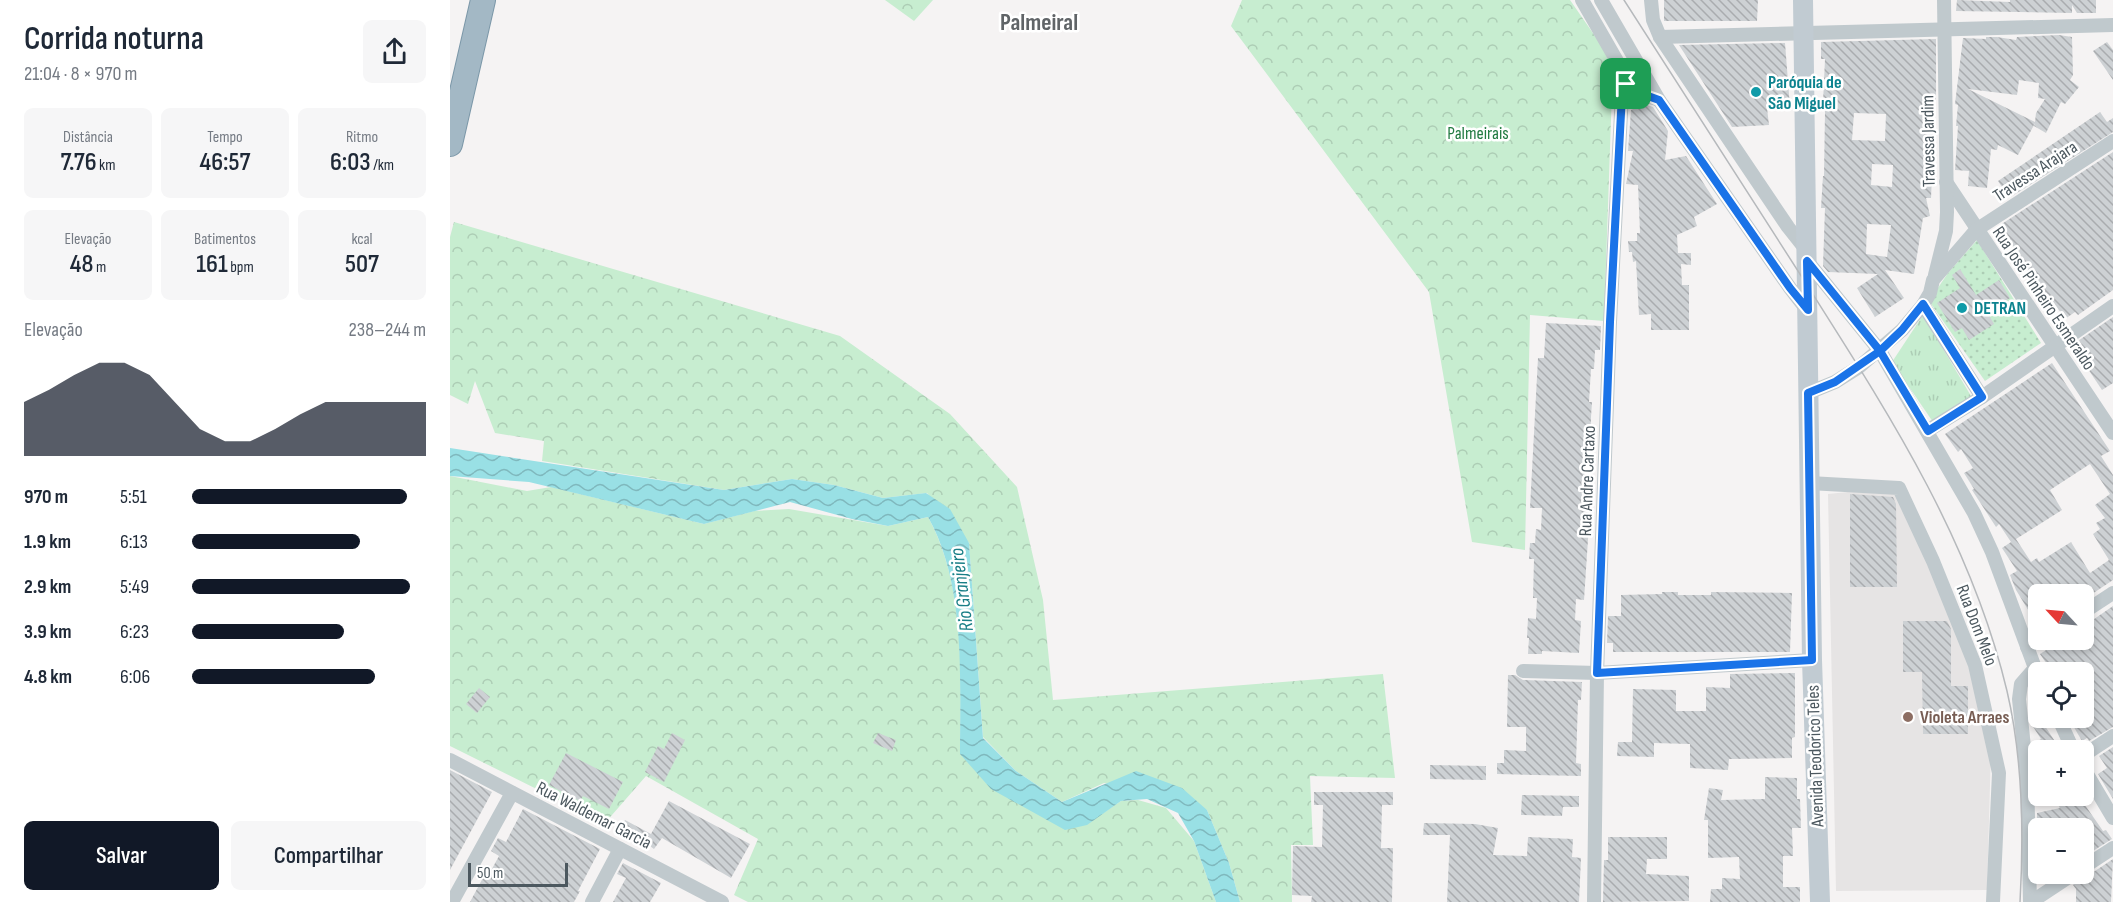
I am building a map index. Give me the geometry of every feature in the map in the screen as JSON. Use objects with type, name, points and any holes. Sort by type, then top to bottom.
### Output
[{"type":"highway","points":[[450,144],[483,0]]},
{"type":"main road","name":"Avenida Teodorico Teles","points":[[1803,0],[1812,660],[1820,902]]},
{"type":"street","points":[[1582,0],[1629,82],[1637,92],[1659,100]]},
{"type":"street","points":[[1601,0],[1659,100],[1790,288],[1808,310]]},
{"type":"street","points":[[1651,0],[1653,20],[1660,36],[1807,256],[1880,351],[1928,431],[1974,513],[1992,552],[2033,662]]},
{"type":"street","name":"Travessa Jardim","points":[[1808,393],[1835,382],[1880,351],[1902,330],[1930,293],[1946,231],[1944,0]]},
{"type":"street","points":[[1660,36],[2113,25]]},
{"type":"street","name":"Rua Andre Cartaxo","points":[[1594,902],[1597,673],[1610,322],[1622,94],[1640,67]]},
{"type":"street","name":"Travessa Arajara","points":[[1976,230],[2113,141]]},
{"type":"street","name":"Rua José Pinheiro Esmeraldo","points":[[1946,182],[2113,433]]},
{"type":"street","name":"Travessa Jardim","points":[[1933,280],[1976,230]]},
{"type":"street","points":[[1923,304],[1982,397]]},
{"type":"street","points":[[1928,431],[1982,397],[2113,306]]},
{"type":"street","name":"Rua Dom Melo","points":[[1809,483],[1899,488],[1932,561],[1975,665],[1999,772],[1993,902]]},
{"type":"street","points":[[2094,605],[2113,593]]},
{"type":"street","points":[[1523,671],[1597,673],[1812,660]]},
{"type":"street","points":[[2028,679],[2021,684],[2019,699],[2027,776],[2030,902]]},
{"type":"street","points":[[2094,749],[2113,736]]},
{"type":"street","name":"Rua Waldemar Garcia","points":[[450,760],[722,902]]},
{"type":"street","points":[[2094,786],[2113,818]]},
{"type":"street","points":[[452,902],[512,793]]},
{"type":"street","points":[[2094,860],[2113,848]]},
{"type":"street","points":[[592,902],[620,849]]},
{"type":"street","points":[[2030,902],[2058,884]]},
{"type":"shaded area","name":"Violeta Arraes","points":[[1897,487],[1976,683],[1991,750],[1987,890],[1836,891],[1828,494]]},
{"type":"green space","points":[[885,0],[933,0],[914,21]]},
{"type":"green space","name":"Palmeirais","points":[[1242,0],[1570,0],[1613,62],[1604,321],[1530,315],[1525,550],[1472,542],[1429,292],[1231,26]]},
{"type":"green space","points":[[454,222],[840,336],[950,414],[1017,487],[1043,600],[1053,700],[1383,674],[1395,778],[1310,776],[1313,845],[1291,845],[1292,902],[1240,902],[1229,863],[1207,810],[1104,783],[1062,802],[1016,771],[983,737],[969,543],[927,493],[883,498],[834,485],[792,479],[724,490],[542,461],[544,441],[495,433],[475,381],[468,404],[450,395],[450,237]]},
{"type":"green space","points":[[1977,240],[2041,343],[1985,381],[1929,301],[1948,273]]},
{"type":"green space","points":[[1923,315],[1971,396],[1933,422],[1892,362]]},
{"type":"green space","points":[[450,476],[527,491],[551,487],[704,524],[754,511],[789,509],[888,526],[928,517],[949,572],[955,602],[959,632],[960,754],[1087,824],[1121,801],[1138,800],[1166,808],[1194,841],[1216,902],[748,902],[734,895],[758,839],[646,776],[605,823],[450,746]]},
{"type":"water","name":"Rio Granjeiro","points":[[450,448],[724,490],[792,479],[834,485],[883,498],[926,493],[950,509],[969,543],[983,738],[1016,771],[1062,802],[1136,771],[1182,788],[1207,810],[1229,863],[1240,902],[1216,902],[1194,841],[1178,813],[1147,799],[1121,801],[1087,825],[1065,830],[991,789],[960,754],[960,664],[955,602],[940,543],[928,517],[888,526],[790,502],[704,524],[529,482],[450,476]]},
{"type":"building","points":[[1664,0],[1758,0],[1757,21],[1664,21]]},
{"type":"building","points":[[1957,0],[2010,2],[2010,0],[2096,0],[2096,13],[2077,13],[2072,5],[2072,13],[1956,11]]},
{"type":"building","points":[[2059,35],[2072,37],[2073,75],[2070,80],[2079,87],[2065,104],[2061,102],[2046,133],[2034,126],[2035,123],[2018,155],[1998,145],[1997,150],[1991,149],[1987,188],[1968,186],[1969,171],[1955,170],[1958,105],[1955,104],[1963,38],[1997,37],[2016,40],[2017,37]],"holes":[[[2019,80],[2039,83],[2038,98],[2045,99],[2036,113],[2035,122],[1968,89],[2017,95]]]},
{"type":"building","points":[[1936,39],[1936,100],[1932,100],[1931,129],[1934,129],[1931,198],[1926,198],[1930,216],[1923,218],[1914,274],[1885,270],[1904,298],[1875,317],[1857,288],[1878,274],[1828,272],[1823,266],[1825,208],[1821,208],[1824,176],[1825,59],[1821,59],[1821,42]],"holes":[[[1854,113],[1886,114],[1885,141],[1852,140]],[[1872,164],[1893,165],[1892,187],[1871,185]],[[1867,224],[1891,225],[1887,257],[1866,254]]]},
{"type":"building","points":[[2107,42],[2113,50],[2113,80],[2093,51]]},
{"type":"building","points":[[1785,43],[1790,107],[1767,108],[1769,125],[1732,127],[1679,45]]},
{"type":"building","points":[[1644,104],[1653,107],[1668,131],[1665,160],[1686,156],[1717,204],[1694,217],[1697,226],[1677,235],[1678,253],[1691,253],[1691,265],[1681,264],[1682,285],[1689,285],[1689,330],[1651,330],[1651,314],[1639,315],[1636,261],[1633,262],[1632,252],[1629,252],[1628,241],[1637,241],[1637,233],[1640,233],[1638,185],[1626,184],[1633,151],[1628,151],[1631,110]]},
{"type":"building","points":[[2100,112],[2107,122],[2113,118],[2113,132],[2009,198],[1998,181]]},
{"type":"building","points":[[2113,152],[2113,290],[2078,315],[2075,312],[2065,319],[2048,294],[2041,298],[2016,260],[2020,257],[2004,233],[1999,236],[1994,229]]},
{"type":"building","name":"DETRAN","points":[[1960,269],[1976,295],[1999,280],[2010,298],[1987,312],[1994,324],[1969,340],[1962,328],[1955,332],[1937,303],[1960,288],[1952,275]]},
{"type":"building","points":[[2113,317],[2113,383],[2102,390],[2072,345]]},
{"type":"building","points":[[1546,323],[1601,326],[1600,350],[1595,350],[1594,369],[1591,369],[1590,443],[1586,443],[1584,509],[1590,509],[1584,600],[1576,599],[1575,620],[1581,621],[1579,653],[1542,651],[1542,654],[1528,654],[1528,618],[1536,619],[1537,598],[1533,598],[1534,559],[1529,559],[1530,543],[1535,543],[1536,529],[1541,530],[1542,508],[1530,508],[1538,358],[1544,358]]},
{"type":"building","points":[[2052,363],[2110,451],[2101,456],[2113,475],[2113,580],[2094,593],[2094,584],[2028,584],[2028,610],[2010,575],[2017,571],[2002,548],[2011,542],[1999,524],[1996,527],[1972,490],[1974,489],[1964,473],[1973,468],[1961,449],[1958,452],[1945,434]],"holes":[[[2090,464],[2110,494],[2095,505],[2105,518],[2096,523],[2100,529],[2093,534],[2109,560],[2090,573],[2071,542],[2039,562],[2037,558],[2031,562],[2016,539],[2062,510],[2050,490]]]},
{"type":"building","points":[[1850,494],[1893,497],[1896,504],[1897,587],[1850,587]]},
{"type":"building","points":[[1662,592],[1678,592],[1678,595],[1711,595],[1711,592],[1792,593],[1790,652],[1613,652],[1613,643],[1607,643],[1608,616],[1621,616],[1621,595],[1662,594]]},
{"type":"building","points":[[2113,606],[2113,727],[2091,740],[2087,738],[2081,740],[2074,728],[2094,728],[2094,662],[2045,662],[2040,654],[2046,650],[2094,650],[2094,619]]},
{"type":"building","points":[[1903,621],[1947,621],[1951,629],[1951,686],[1968,686],[1968,734],[1923,734],[1922,672],[1903,672]]},
{"type":"building","points":[[1795,673],[1795,737],[1792,738],[1792,758],[1729,759],[1728,770],[1690,768],[1690,744],[1654,743],[1654,757],[1617,756],[1618,742],[1632,742],[1633,689],[1676,690],[1676,711],[1706,711],[1706,687],[1730,688],[1730,674]]},
{"type":"building","points":[[1508,675],[1515,675],[1523,680],[1582,682],[1581,700],[1578,700],[1576,763],[1581,764],[1581,776],[1497,774],[1497,763],[1504,763],[1504,750],[1526,751],[1526,727],[1507,727]]},
{"type":"building","points":[[479,688],[490,697],[477,713],[466,704]]},
{"type":"building","points":[[2034,728],[2046,728],[2054,740],[2039,740],[2041,739]]},
{"type":"building","points":[[672,733],[685,740],[664,782],[645,772],[658,746],[664,749]]},
{"type":"building","points":[[878,733],[896,740],[892,751],[873,743]]},
{"type":"building","points":[[2113,747],[2113,799],[2098,774],[2107,768],[2099,756]]},
{"type":"building","points":[[566,753],[623,782],[609,809],[583,796],[580,801],[549,785]]},
{"type":"building","points":[[1430,765],[1486,766],[1486,780],[1430,779]]},
{"type":"building","points":[[450,770],[492,792],[450,870]]},
{"type":"building","points":[[1765,777],[1797,778],[1801,828],[1792,828],[1793,856],[1783,856],[1783,887],[1800,887],[1800,902],[1710,902],[1711,889],[1722,889],[1722,878],[1740,879],[1739,857],[1708,858],[1708,820],[1704,820],[1709,788],[1723,790],[1721,800],[1765,799]]},
{"type":"building","points":[[1314,792],[1393,792],[1393,805],[1382,805],[1381,848],[1393,848],[1392,902],[1311,902],[1312,896],[1292,895],[1293,846],[1322,847],[1323,805],[1314,805]]},
{"type":"building","points":[[1522,795],[1579,796],[1579,807],[1563,807],[1562,816],[1521,815]]},
{"type":"building","points":[[669,801],[750,844],[731,878],[662,838],[654,849],[636,836],[634,839],[619,831],[625,820],[651,834]]},
{"type":"building","points":[[2059,806],[2086,806],[2094,818],[2037,818],[2037,813],[2060,808]]},
{"type":"building","points":[[523,809],[600,849],[574,902],[470,902],[485,874],[488,876],[499,856],[491,851],[498,838],[506,842]]},
{"type":"building","points":[[2094,818],[2103,831],[2106,830],[2112,839],[2094,850]]},
{"type":"building","points":[[1424,823],[1475,824],[1498,828],[1493,855],[1527,856],[1528,837],[1573,839],[1572,857],[1581,858],[1579,902],[1447,902],[1450,835],[1423,835]]},
{"type":"building","points":[[1608,837],[1667,837],[1667,859],[1647,859],[1646,874],[1689,876],[1689,901],[1603,902],[1604,860],[1608,860]]},
{"type":"building","points":[[2113,859],[2111,902],[2076,902],[2076,889],[2073,885],[2094,884],[2094,872]]},
{"type":"building","points":[[623,863],[661,883],[650,902],[613,902],[626,878],[617,874]]},
{"type":"tram line","points":[[1624,0],[1868,382],[1897,430],[1950,530],[1991,635],[2012,717],[2021,796],[2020,902]]},
{"type":"place","name":"Paróquia de São Miguel","points":[[1756,92]]},
{"type":"place","name":"DETRAN","points":[[1962,308]]},
{"type":"place","name":"Violeta Arraes","points":[[1908,717]]},
{"type":"district","name":"Palmeiral","points":[[1039,22]]},
{"type":"route","points":[[1626,84],[1622,94],[1610,322],[1597,673],[1812,660],[1808,393],[1835,382],[1880,351],[1928,431],[1982,397],[1923,304],[1902,330],[1880,351],[1807,261],[1808,310],[1790,288],[1659,100],[1637,92],[1629,82],[1626,84]]}]
